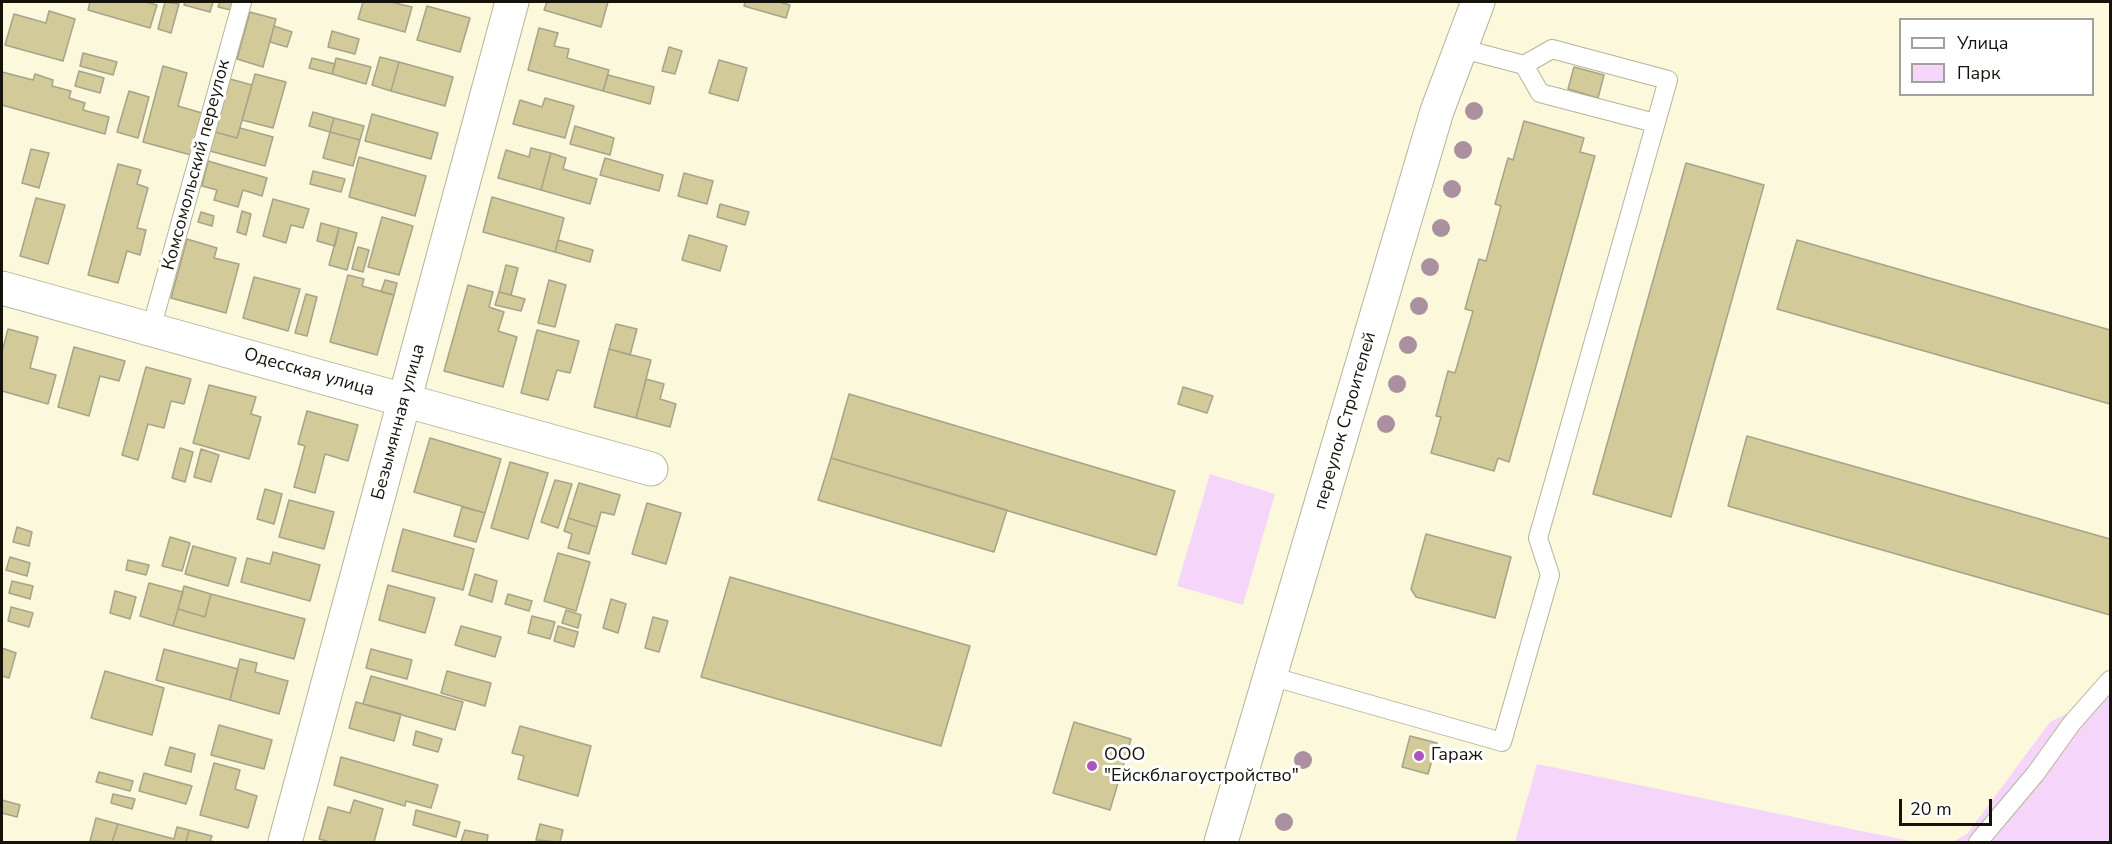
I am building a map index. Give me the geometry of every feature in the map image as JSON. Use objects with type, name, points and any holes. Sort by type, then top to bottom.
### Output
[{"type":"street","name":"Безымянная улица","points":[[285,843],[512,2]]},
{"type":"street","name":"переулок Строителей","points":[[1221,843],[1437,111],[1478,2]]},
{"type":"street","name":"Одесская улица","points":[[2,288],[651,469]]},
{"type":"lane","name":"Комсомольский переулок","points":[[152,329],[242,2]]},
{"type":"lane","points":[[1270,676],[1502,742],[1550,575],[1539,538],[1668,80],[1552,49],[1524,65],[1459,48]]},
{"type":"lane","points":[[1524,65],[1540,93],[1656,123]]},
{"type":"lane","points":[[1978,843],[2036,773],[2072,723],[2110,680]]},
{"type":"green space","points":[[1210,474],[1275,494],[1243,605],[1177,586]]},
{"type":"green space","points":[[2110,691],[2110,842],[1952,842],[1967,834],[2050,722]]},
{"type":"green space","points":[[1537,764],[1915,842],[1515,842]]},
{"type":"building","points":[[90,2],[146,2],[157,5],[150,28],[88,10]]},
{"type":"building","points":[[165,2],[179,4],[171,33],[158,29]]},
{"type":"building","points":[[185,2],[213,2],[210,12],[184,5]]},
{"type":"building","points":[[220,2],[233,2],[231,10],[218,7]]},
{"type":"building","points":[[363,2],[391,2],[412,7],[405,32],[358,19]]},
{"type":"building","points":[[547,2],[608,2],[601,27],[544,10]]},
{"type":"building","points":[[745,2],[779,2],[790,5],[786,18],[744,6]]},
{"type":"building","points":[[427,6],[470,18],[460,52],[417,40]]},
{"type":"building","points":[[49,11],[75,19],[63,61],[5,45],[14,14],[46,23]]},
{"type":"building","points":[[250,12],[276,19],[263,67],[237,59]]},
{"type":"building","points":[[274,26],[292,32],[287,47],[270,42]]},
{"type":"building","points":[[539,28],[558,33],[554,46],[569,49],[567,58],[609,70],[603,91],[528,70]]},
{"type":"building","points":[[332,31],[359,39],[355,54],[328,47]]},
{"type":"building","points":[[669,47],[682,51],[675,74],[662,71]]},
{"type":"building","points":[[83,53],[117,62],[113,75],[80,66]]},
{"type":"building","points":[[380,57],[399,62],[391,91],[372,85]]},
{"type":"building","points":[[312,58],[335,64],[332,74],[309,68]]},
{"type":"building","points":[[336,58],[371,67],[366,84],[332,74]]},
{"type":"building","points":[[719,60],[747,68],[738,101],[709,93]]},
{"type":"building","points":[[399,62],[453,77],[445,106],[391,91]]},
{"type":"building","points":[[163,66],[187,73],[178,106],[202,113],[191,155],[143,142]]},
{"type":"building","points":[[1574,67],[1604,75],[1598,98],[1568,89]]},
{"type":"building","points":[[79,71],[104,78],[100,93],[75,86]]},
{"type":"building","points":[[2,72],[33,80],[35,74],[53,80],[52,86],[71,91],[69,98],[85,103],[83,110],[109,117],[105,134],[2,105]]},
{"type":"building","points":[[255,74],[286,82],[273,128],[242,120]]},
{"type":"building","points":[[608,75],[654,87],[650,104],[603,91]]},
{"type":"building","points":[[230,79],[252,85],[237,138],[215,132]]},
{"type":"building","points":[[129,91],[149,97],[138,138],[117,132]]},
{"type":"building","points":[[545,98],[574,106],[565,138],[513,124],[520,100],[542,107]]},
{"type":"building","points":[[313,112],[334,118],[330,132],[309,126]]},
{"type":"building","points":[[372,114],[438,133],[431,159],[365,141]]},
{"type":"building","points":[[334,118],[364,126],[360,140],[330,132]]},
{"type":"building","points":[[1524,121],[1584,138],[1580,152],[1595,156],[1509,462],[1498,458],[1494,471],[1431,453],[1441,417],[1436,416],[1448,371],[1455,373],[1473,311],[1465,309],[1479,259],[1486,261],[1501,206],[1495,204],[1508,158],[1513,160]]},
{"type":"building","points":[[575,126],[614,138],[610,155],[570,144]]},
{"type":"building","points":[[240,128],[273,137],[265,166],[210,151],[215,132],[237,138]]},
{"type":"building","points":[[330,132],[360,140],[353,166],[323,158]]},
{"type":"building","points":[[531,148],[551,153],[541,190],[498,178],[506,150],[529,157]]},
{"type":"building","points":[[31,149],[49,153],[39,188],[22,183]]},
{"type":"building","points":[[551,153],[566,158],[563,169],[597,179],[590,204],[541,190]]},
{"type":"building","points":[[359,157],[426,176],[415,216],[349,197]]},
{"type":"building","points":[[605,158],[663,175],[659,191],[600,175]]},
{"type":"building","points":[[208,161],[267,178],[262,196],[243,190],[238,207],[214,200],[217,190],[202,186]]},
{"type":"building","points":[[1686,163],[1764,185],[1671,517],[1593,494]]},
{"type":"building","points":[[118,164],[141,170],[137,184],[148,188],[137,228],[146,230],[140,255],[127,251],[118,283],[88,275]]},
{"type":"building","points":[[313,171],[345,179],[341,192],[310,184]]},
{"type":"building","points":[[684,173],[713,181],[707,204],[678,196]]},
{"type":"building","points":[[492,197],[564,218],[555,252],[483,232]]},
{"type":"building","points":[[36,198],[65,205],[48,264],[20,256]]},
{"type":"building","points":[[273,199],[309,209],[303,228],[291,225],[286,243],[263,236]]},
{"type":"building","points":[[720,204],[749,212],[745,225],[717,217]]},
{"type":"building","points":[[242,211],[251,214],[246,235],[237,232]]},
{"type":"building","points":[[201,212],[214,216],[212,226],[198,222]]},
{"type":"building","points":[[382,217],[413,226],[399,275],[368,267]]},
{"type":"building","points":[[321,223],[339,228],[335,246],[317,241]]},
{"type":"building","points":[[339,228],[357,233],[347,270],[329,265]]},
{"type":"building","points":[[689,235],[727,246],[720,271],[682,260]]},
{"type":"building","points":[[187,239],[217,248],[214,258],[239,264],[226,313],[171,298]]},
{"type":"building","points":[[558,240],[593,250],[590,262],[555,252]]},
{"type":"building","points":[[1797,240],[2110,330],[2110,404],[1777,309]]},
{"type":"building","points":[[358,247],[369,250],[363,272],[352,269]]},
{"type":"building","points":[[506,265],[518,268],[511,295],[499,292]]},
{"type":"building","points":[[348,275],[364,279],[362,286],[394,295],[377,355],[330,342]]},
{"type":"building","points":[[254,277],[300,289],[288,331],[243,318]]},
{"type":"building","points":[[385,280],[397,283],[394,295],[381,292]]},
{"type":"building","points":[[549,280],[566,285],[555,327],[538,323]]},
{"type":"building","points":[[468,285],[493,292],[489,307],[504,312],[498,331],[517,337],[503,387],[444,371]]},
{"type":"building","points":[[499,292],[525,299],[521,311],[495,305]]},
{"type":"building","points":[[306,294],[317,297],[307,336],[295,333]]},
{"type":"building","points":[[616,324],[637,329],[630,355],[609,349]]},
{"type":"building","points":[[8,329],[38,337],[30,368],[56,375],[48,404],[2,391],[2,352]]},
{"type":"building","points":[[537,330],[579,341],[570,373],[557,370],[548,400],[521,393]]},
{"type":"building","points":[[74,347],[125,361],[119,381],[100,376],[89,416],[58,407]]},
{"type":"building","points":[[609,349],[651,360],[636,418],[594,407]]},
{"type":"building","points":[[146,367],[191,379],[184,404],[171,401],[164,428],[148,424],[138,460],[122,455]]},
{"type":"building","points":[[646,379],[664,384],[660,399],[676,404],[670,427],[636,418]]},
{"type":"building","points":[[209,385],[256,397],[251,414],[261,417],[249,459],[193,443]]},
{"type":"building","points":[[1183,387],[1213,396],[1207,413],[1178,404]]},
{"type":"building","points":[[849,394],[1175,491],[1156,555],[831,458]]},
{"type":"building","points":[[307,411],[358,425],[348,461],[325,454],[315,493],[294,487],[305,446],[298,444]]},
{"type":"building","points":[[1747,436],[2110,539],[2110,615],[1728,506]]},
{"type":"building","points":[[430,438],[501,459],[485,513],[414,492]]},
{"type":"building","points":[[180,448],[193,452],[185,482],[172,478]]},
{"type":"building","points":[[201,449],[219,455],[211,482],[194,477]]},
{"type":"building","points":[[831,458],[1007,510],[994,552],[818,500]]},
{"type":"building","points":[[510,462],[548,473],[528,539],[491,528]]},
{"type":"building","points":[[555,480],[572,484],[558,528],[541,522]]},
{"type":"building","points":[[579,483],[620,495],[614,515],[601,512],[597,527],[568,518]]},
{"type":"building","points":[[265,489],[282,494],[274,524],[257,519]]},
{"type":"building","points":[[289,500],[334,512],[324,549],[279,537]]},
{"type":"building","points":[[647,503],[681,513],[666,564],[632,554]]},
{"type":"building","points":[[462,507],[485,513],[476,542],[454,536]]},
{"type":"building","points":[[568,518],[597,527],[589,554],[568,548],[572,534],[564,531]]},
{"type":"building","points":[[17,527],[32,532],[29,546],[13,542]]},
{"type":"building","points":[[403,529],[474,549],[463,590],[392,571]]},
{"type":"building","points":[[1426,534],[1511,557],[1495,618],[1416,597],[1411,589]]},
{"type":"building","points":[[170,537],[190,543],[182,571],[162,566]]},
{"type":"building","points":[[193,546],[236,558],[228,586],[185,574]]},
{"type":"building","points":[[273,552],[320,565],[310,601],[241,582],[247,558],[270,564]]},
{"type":"building","points":[[558,553],[590,562],[576,611],[544,601]]},
{"type":"building","points":[[10,557],[30,563],[27,576],[6,570]]},
{"type":"building","points":[[128,560],[149,565],[146,575],[126,570]]},
{"type":"building","points":[[475,574],[497,581],[492,602],[469,595]]},
{"type":"building","points":[[730,577],[970,646],[941,746],[701,677]]},
{"type":"building","points":[[12,581],[33,586],[30,599],[9,593]]},
{"type":"building","points":[[149,583],[183,592],[173,626],[140,616]]},
{"type":"building","points":[[388,585],[435,598],[425,633],[379,620]]},
{"type":"building","points":[[184,586],[211,594],[205,617],[178,609]]},
{"type":"building","points":[[115,591],[136,597],[130,619],[110,613]]},
{"type":"building","points":[[211,594],[305,619],[294,659],[173,626],[178,609],[205,617]]},
{"type":"building","points":[[508,594],[532,601],[529,611],[505,604]]},
{"type":"building","points":[[611,599],[626,604],[618,633],[603,628]]},
{"type":"building","points":[[11,607],[33,613],[29,627],[8,621]]},
{"type":"building","points":[[566,610],[581,615],[578,628],[562,623]]},
{"type":"building","points":[[532,616],[555,622],[550,639],[528,633]]},
{"type":"building","points":[[653,617],[668,621],[659,652],[645,648]]},
{"type":"building","points":[[461,626],[501,637],[495,657],[455,645]]},
{"type":"building","points":[[558,626],[578,632],[574,647],[554,641]]},
{"type":"building","points":[[2,648],[16,653],[9,678],[2,676]]},
{"type":"building","points":[[164,649],[238,669],[230,700],[156,680]]},
{"type":"building","points":[[371,649],[412,660],[407,679],[366,668]]},
{"type":"building","points":[[240,659],[257,663],[255,672],[288,681],[279,714],[230,700]]},
{"type":"building","points":[[105,671],[164,688],[152,735],[91,718]]},
{"type":"building","points":[[447,671],[491,683],[485,706],[441,693]]},
{"type":"building","points":[[371,676],[463,702],[455,730],[363,704]]},
{"type":"building","points":[[356,702],[401,714],[394,741],[349,728]]},
{"type":"building","name":"ООО \"Ейскблагоустройство\"","points":[[1074,722],[1131,739],[1110,810],[1053,793]]},
{"type":"building","points":[[219,725],[272,740],[264,769],[211,755]]},
{"type":"building","points":[[520,726],[591,746],[578,796],[518,779],[524,756],[512,753]]},
{"type":"building","points":[[416,731],[442,739],[438,752],[413,745]]},
{"type":"building","points":[[1410,736],[1437,743],[1428,774],[1402,767]]},
{"type":"building","points":[[170,747],[195,754],[191,772],[165,765]]},
{"type":"building","points":[[341,757],[438,785],[431,808],[406,801],[405,806],[334,785]]},
{"type":"building","points":[[214,763],[240,770],[235,789],[257,796],[248,828],[200,815]]},
{"type":"building","points":[[99,772],[133,781],[130,791],[96,782]]},
{"type":"building","points":[[144,773],[192,786],[186,804],[139,791]]},
{"type":"building","points":[[113,794],[135,799],[132,809],[111,803]]},
{"type":"building","points":[[2,800],[20,805],[17,817],[2,813]]},
{"type":"building","points":[[354,800],[383,809],[374,842],[330,842],[319,839],[328,807],[350,813]]},
{"type":"building","points":[[416,810],[460,822],[456,837],[413,825]]},
{"type":"building","points":[[96,818],[118,824],[112,842],[90,841]]},
{"type":"building","points":[[118,824],[174,839],[177,827],[189,830],[186,842],[112,842]]},
{"type":"building","points":[[540,824],[563,830],[560,842],[536,840]]},
{"type":"building","points":[[189,830],[212,836],[210,841],[216,842],[186,842]]},
{"type":"building","points":[[465,830],[488,835],[487,842],[461,842]]},
{"type":"place","name":"Гараж","points":[[1419,756]]},
{"type":"place","name":"ООО \"Ейскблагоустройство\"","points":[[1092,766]]}]
